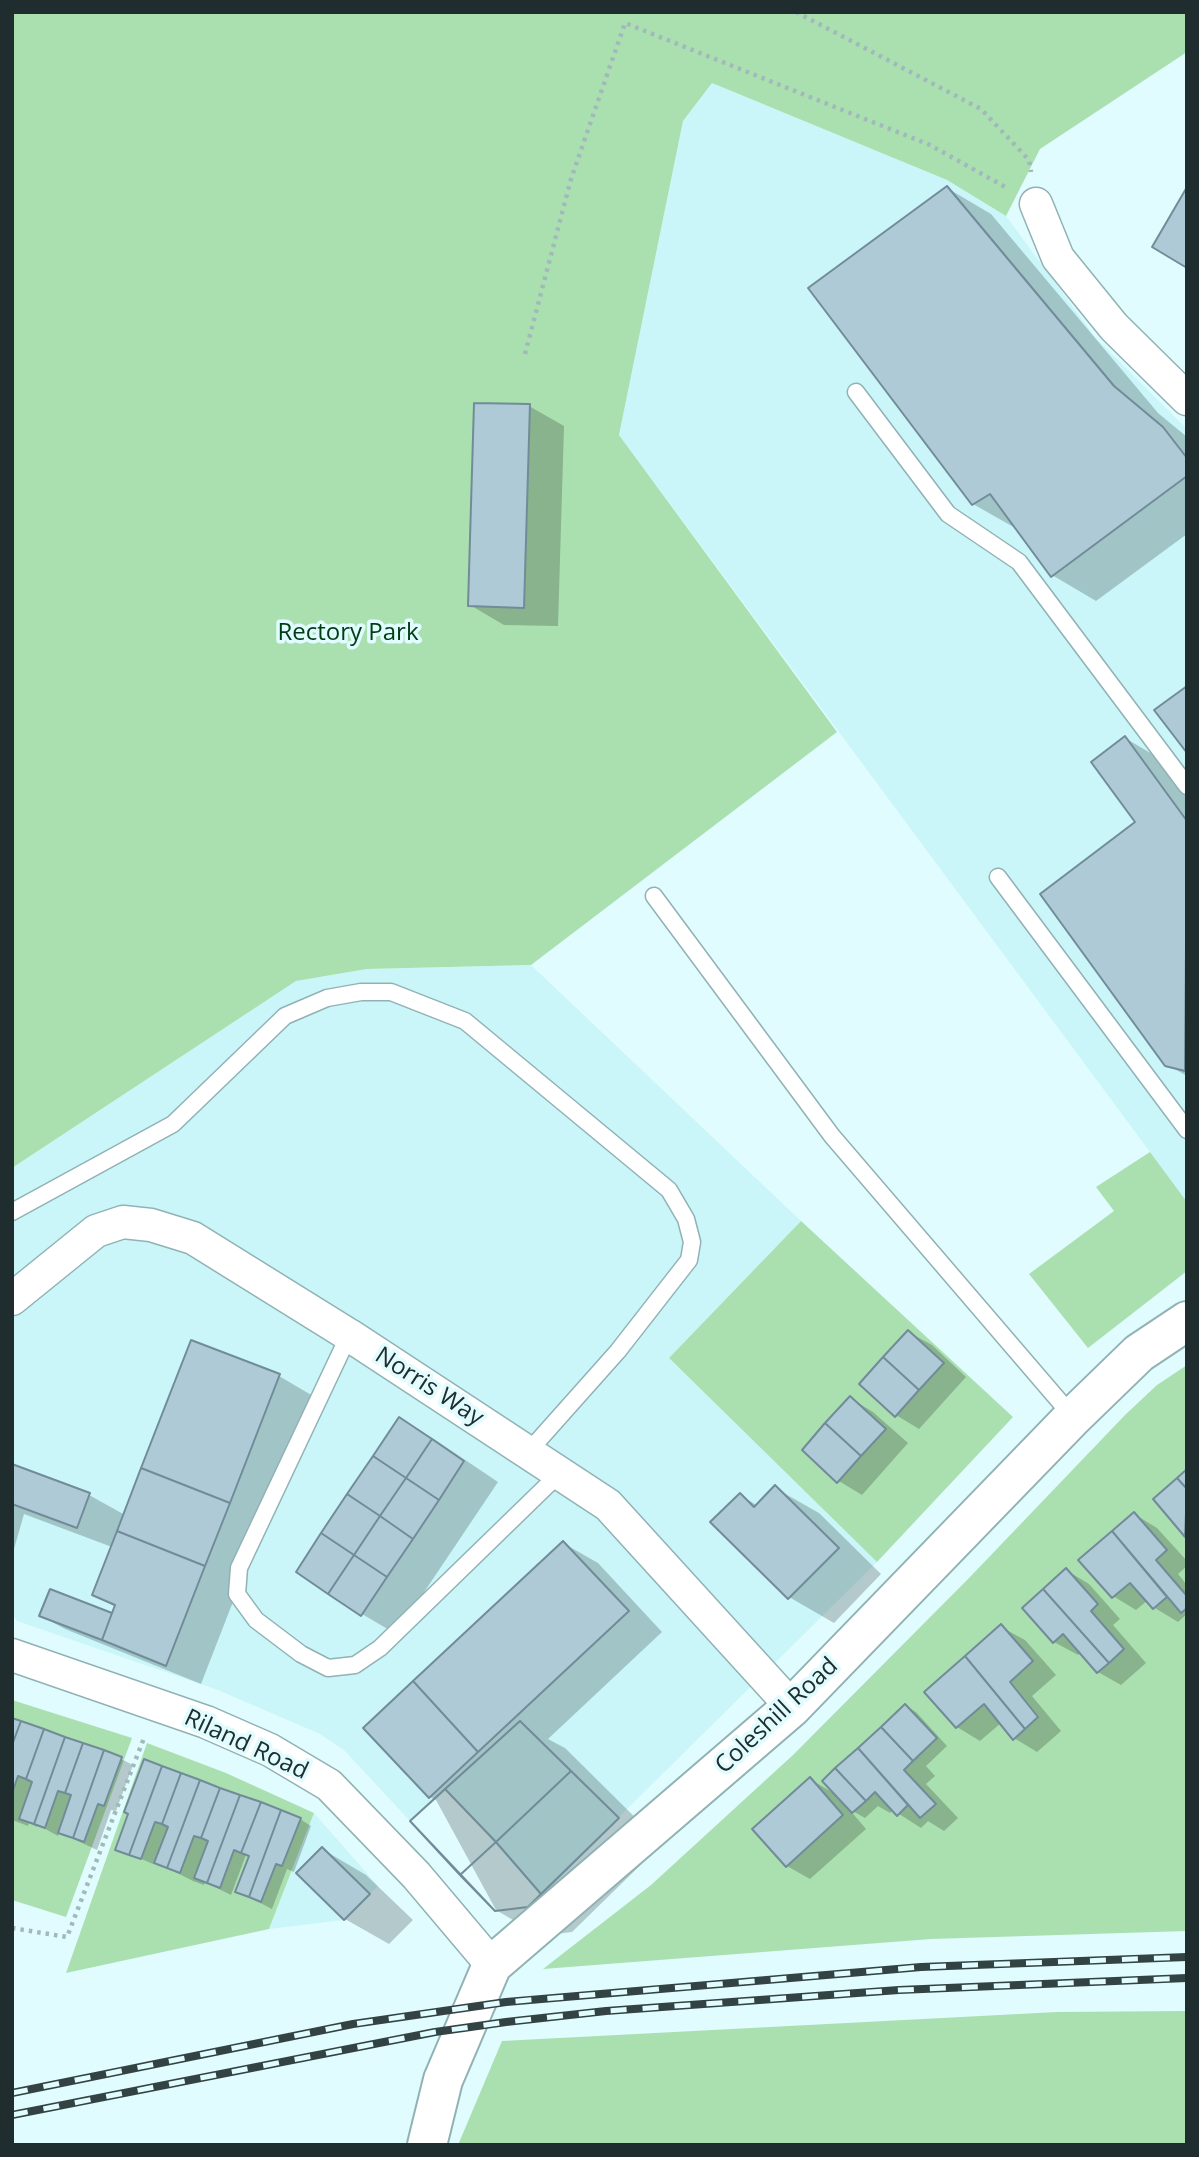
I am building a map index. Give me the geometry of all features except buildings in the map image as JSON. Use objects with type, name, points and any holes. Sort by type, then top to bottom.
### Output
[{"type":"street","points":[[1035,204],[1058,258],[1114,327],[1187,399]]},
{"type":"street","name":"Norris Way","points":[[12,1299],[96,1231],[123,1222],[151,1225],[193,1238],[349,1335],[608,1505],[792,1707]]},
{"type":"street","name":"Coleshill Road","points":[[427,2145],[443,2080],[492,1965],[792,1707],[1073,1417],[1139,1353],[1187,1321]]},
{"type":"street","name":"Riland Road","points":[[12,1655],[206,1723],[270,1750],[329,1785],[416,1875],[492,1965]]},
{"type":"lane","points":[[856,393],[948,514],[1019,562],[1187,786]]},
{"type":"lane","points":[[998,877],[1187,1130]]},
{"type":"lane","points":[[654,896],[832,1136],[1073,1417]]},
{"type":"lane","points":[[12,1212],[173,1124],[285,1016],[327,998],[361,992],[391,992],[465,1021],[669,1190],[686,1219],[692,1242],[689,1260],[618,1351],[529,1451]]},
{"type":"lane","points":[[349,1335],[239,1568],[237,1594],[256,1620],[301,1654],[328,1668],[355,1665],[380,1648],[561,1472]]},
{"type":"path","points":[[796,12],[981,109],[1030,160],[1035,204]]},
{"type":"path","points":[[526,354],[571,179],[625,23],[930,145],[1035,204]]},
{"type":"path","points":[[12,1928],[67,1937],[156,1705]]},
{"type":"shaded area","points":[[712,83],[947,180],[1006,216],[1095,337],[1187,429],[1187,1202],[619,435],[683,121]]},
{"type":"shaded area","points":[[531,965],[801,1221],[669,1358],[877,1562],[541,1894],[445,1789],[410,1821],[345,1751],[320,1734],[218,1690],[17,1621],[12,1613],[12,1168],[296,981],[367,969]]},
{"type":"shaded area","points":[[314,1813],[378,1886],[344,1920],[269,1929]]},
{"type":"green space","name":"Rectory Park","points":[[12,12],[1187,12],[1187,52],[1040,149],[1006,216],[947,180],[712,83],[683,121],[619,435],[837,732],[531,965],[367,969],[296,981],[12,1168]]},
{"type":"green space","points":[[1150,1152],[1187,1202],[1187,1271],[1088,1348],[1029,1274],[1114,1211],[1096,1187]]},
{"type":"green space","points":[[801,1221],[1013,1417],[877,1562],[669,1358]]},
{"type":"green space","points":[[1187,1365],[1187,1931],[931,1939],[543,1969],[651,1885],[793,1755],[970,1577],[1125,1415],[1157,1385]]},
{"type":"green space","points":[[12,1700],[132,1738],[66,1917],[12,1900]]},
{"type":"green space","points":[[147,1743],[226,1773],[314,1813],[269,1929],[66,1973]]},
{"type":"green space","points":[[1187,2011],[1187,2145],[458,2145],[502,2041],[1057,2012]]},
{"type":"railway","points":[[12,2093],[353,2024],[506,2002],[921,1967],[1187,1957]]},
{"type":"railway","points":[[12,2115],[435,2032],[506,2022],[606,2011],[899,1990],[1187,1978]]}]
